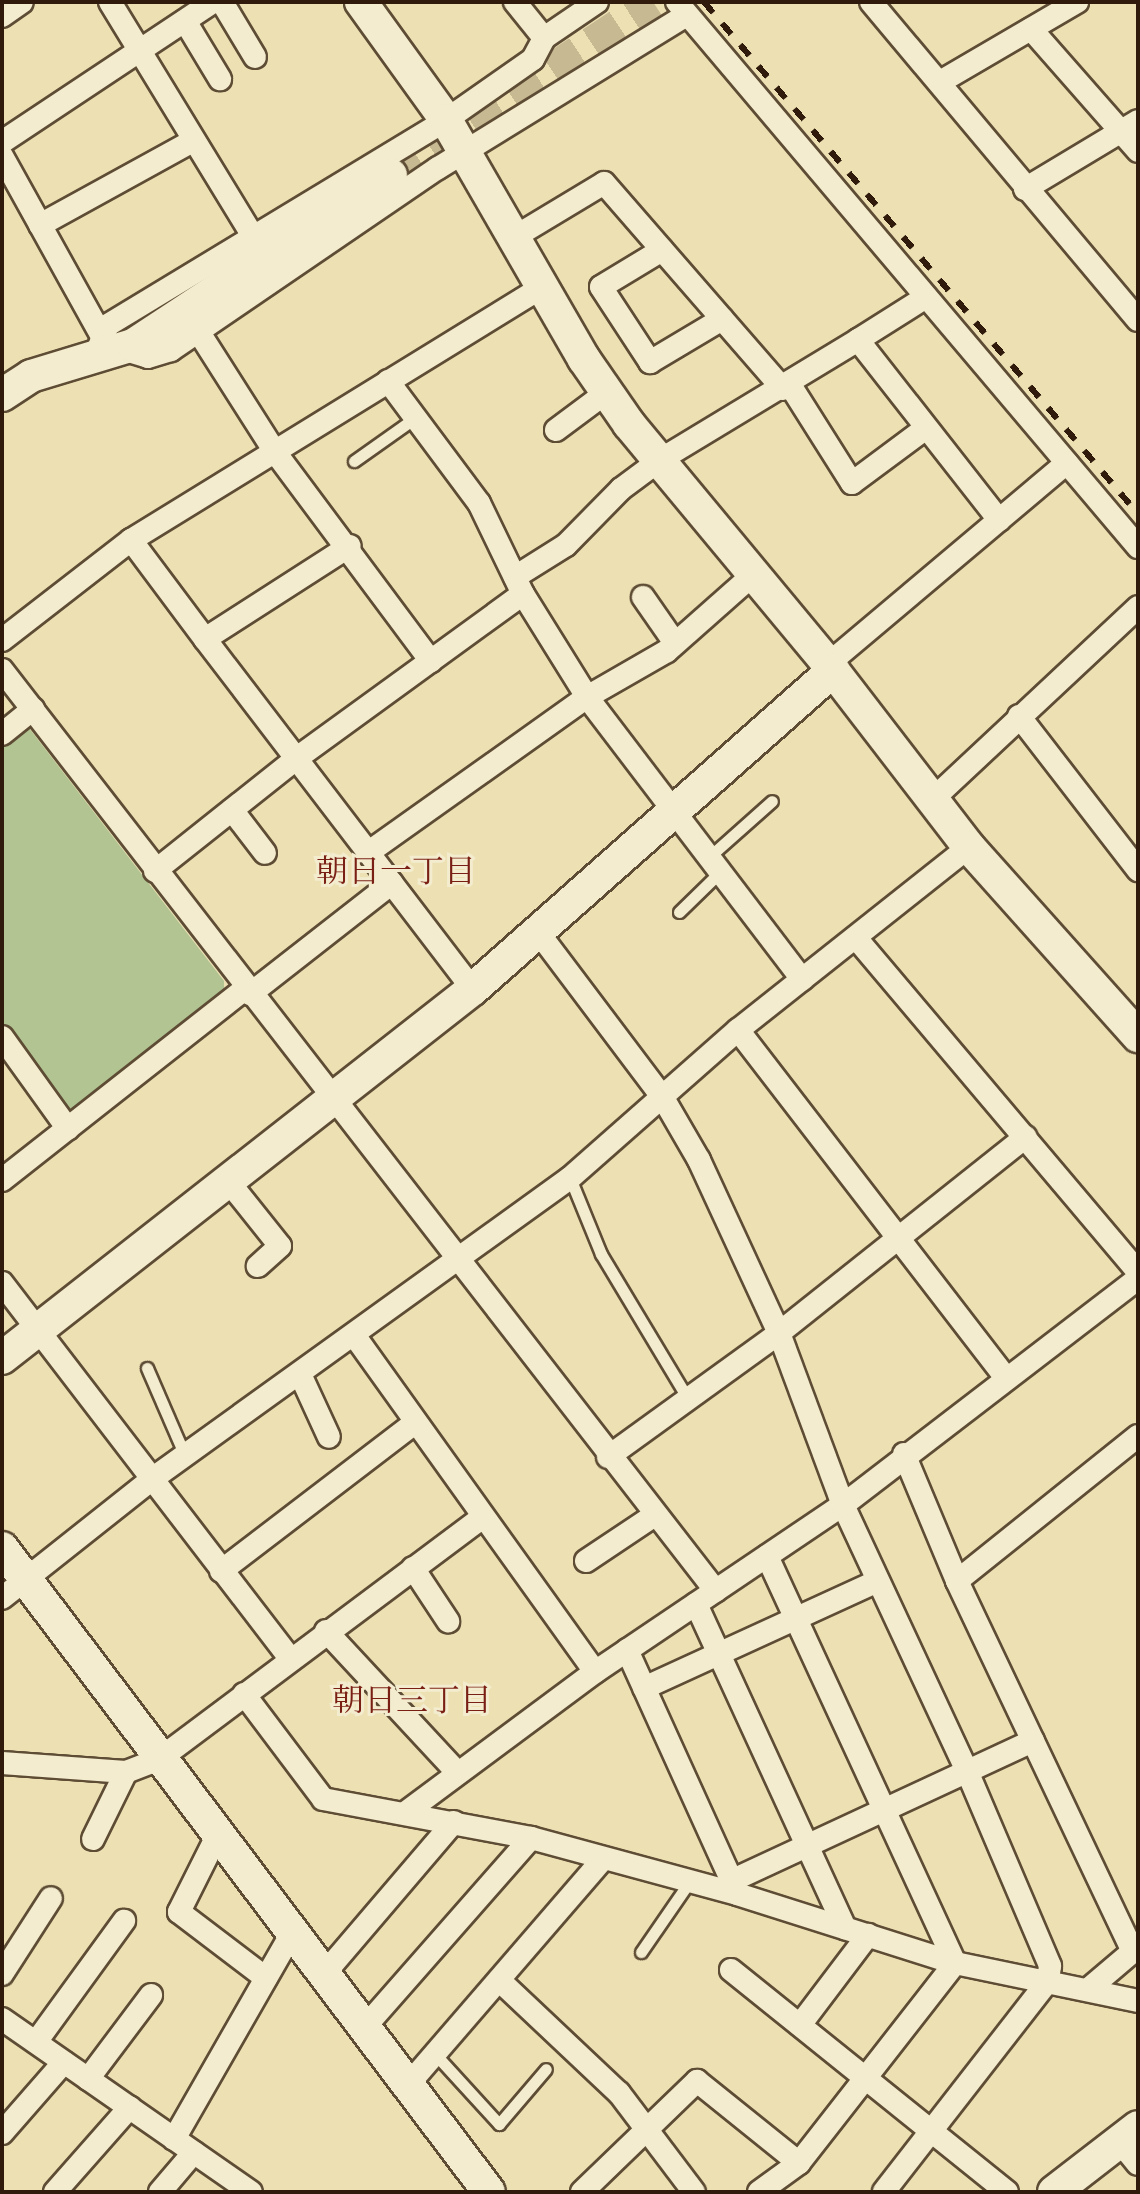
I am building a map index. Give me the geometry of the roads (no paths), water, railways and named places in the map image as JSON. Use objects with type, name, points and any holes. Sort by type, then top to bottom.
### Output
[{"type":"street","points":[[2,16],[22,2]]},
{"type":"street","points":[[110,2],[144,50],[193,141],[255,240]]},
{"type":"street","points":[[2,142],[213,2]]},
{"type":"street","points":[[222,2],[255,57]]},
{"type":"street","points":[[361,2],[446,120],[542,287],[607,392],[830,667],[969,847],[1138,1036]]},
{"type":"street","points":[[515,2],[544,38]]},
{"type":"street","points":[[106,347],[108,325],[255,240],[446,120],[533,59],[544,38],[597,2]]},
{"type":"street","points":[[871,2],[1138,320]]},
{"type":"street","points":[[940,82],[1077,2]]},
{"type":"street","points":[[2,156],[10,190],[40,225],[106,347],[148,357],[171,350],[682,8],[1138,547]]},
{"type":"street","points":[[185,21],[220,79]]},
{"type":"street","points":[[1031,29],[1129,126],[1138,151]]},
{"type":"street","points":[[1025,189],[1129,126]]},
{"type":"street","points":[[40,225],[193,141]]},
{"type":"street","points":[[2,395],[31,376],[106,347],[133,345],[236,281],[391,175]]},
{"type":"street","points":[[513,238],[604,183],[722,319],[786,387],[852,483],[926,428]]},
{"type":"street","points":[[662,250],[601,287],[650,362],[722,319]]},
{"type":"street","points":[[2,640],[131,540],[542,287]]},
{"type":"street","points":[[155,871],[297,758],[431,661],[566,545],[621,489],[660,460],[786,387],[926,297]]},
{"type":"street","points":[[198,331],[275,452],[350,546],[431,661]]},
{"type":"street","points":[[858,340],[999,520]]},
{"type":"street","points":[[388,381],[479,503],[519,586],[587,697],[802,979]]},
{"type":"street","points":[[556,430],[607,392]]},
{"type":"street","points":[[2,1358],[473,989],[674,812],[830,667],[1067,463]]},
{"type":"street","points":[[131,540],[473,989]]},
{"type":"street","points":[[205,639],[350,546]]},
{"type":"street","points":[[369,852],[587,697],[675,643],[754,574]]},
{"type":"street","points":[[643,597],[675,643]]},
{"type":"street","points":[[933,799],[1138,607]]},
{"type":"street","points":[[2,670],[332,1100],[459,1259],[608,1457],[716,1591]]},
{"type":"street","points":[[2,734],[33,709]]},
{"type":"street","points":[[1019,716],[1138,870]]},
{"type":"street","points":[[232,810],[265,853]]},
{"type":"street","points":[[13,1587],[152,1479],[570,1178],[738,1030],[969,847]]},
{"type":"street","points":[[2,1180],[392,883]]},
{"type":"street","points":[[538,932],[663,1098],[699,1160],[779,1333],[843,1505],[967,1771],[1050,1966],[1048,1981],[929,2128],[884,2192]]},
{"type":"street","points":[[856,938],[1138,1272]]},
{"type":"street","points":[[738,1030],[899,1233],[1006,1378]]},
{"type":"street","points":[[2,1037],[68,1129]]},
{"type":"street","points":[[608,1457],[779,1333],[899,1233],[1025,1137]]},
{"type":"street","points":[[228,1181],[280,1246],[258,1266]]},
{"type":"street","points":[[405,1813],[595,1672],[843,1505],[904,1454],[1138,1279]]},
{"type":"street","points":[[2,1283],[290,1659]]},
{"type":"street","points":[[354,1335],[595,1672]]},
{"type":"street","points":[[300,1374],[329,1437]]},
{"type":"street","points":[[221,1571],[416,1422]]},
{"type":"street","points":[[957,1581],[1138,1436]]},
{"type":"street","points":[[904,1454],[957,1581],[1135,1950],[1091,1987]]},
{"type":"street","points":[[586,1561],[655,1515]]},
{"type":"street","points":[[2,1763],[126,1772],[158,1760],[326,1631],[482,1518]]},
{"type":"street","points":[[2,1548],[13,1587],[158,1760],[489,2192]]},
{"type":"street","points":[[767,1556],[955,1963]]},
{"type":"street","points":[[413,1568],[448,1621]]},
{"type":"street","points":[[644,1688],[878,1581]]},
{"type":"street","points":[[696,1604],[845,1928]]},
{"type":"street","points":[[326,1631],[457,1772]]},
{"type":"street","points":[[627,1650],[734,1887]]},
{"type":"street","points":[[244,1694],[323,1799],[531,1838],[690,1881],[734,1887],[845,1928],[955,1963],[1091,1987],[1138,2001]]},
{"type":"street","points":[[734,1887],[807,1846],[1033,1741]]},
{"type":"street","points":[[93,1839],[126,1772]]},
{"type":"street","points":[[324,1974],[454,1822]]},
{"type":"street","points":[[217,1836],[179,1912],[266,1978]]},
{"type":"street","points":[[364,2028],[531,1838]]},
{"type":"street","points":[[407,2086],[603,1859]]},
{"type":"street","points":[[2,1974],[51,1898]]},
{"type":"street","points":[[36,2042],[124,1921]]},
{"type":"street","points":[[174,2139],[292,1933]]},
{"type":"street","points":[[800,2025],[868,1935]]},
{"type":"street","points":[[759,2192],[799,2163],[863,2075],[955,1963]]},
{"type":"street","points":[[731,1970],[1007,2192]]},
{"type":"street","points":[[499,1980],[619,2093],[694,2192]]},
{"type":"street","points":[[88,2079],[151,1995]]},
{"type":"street","points":[[2,2019],[251,2192]]},
{"type":"street","points":[[2,2133],[64,2062]]},
{"type":"street","points":[[582,2192],[697,2081],[799,2163]]},
{"type":"street","points":[[55,2192],[130,2107]]},
{"type":"street","points":[[1054,2192],[1132,2144]]},
{"type":"street","points":[[160,2192],[194,2152]]},
{"type":"lane","points":[[354,461],[415,418]]},
{"type":"lane","points":[[679,912],[714,864],[772,801]]},
{"type":"lane","points":[[570,1178],[601,1254],[688,1399]]},
{"type":"lane","points":[[147,1368],[185,1456]]},
{"type":"lane","points":[[641,1952],[690,1881]]},
{"type":"lane","points":[[435,2054],[499,2124],[546,2069]]},
{"type":"tunnel","points":[[391,175],[653,2]]},
{"type":"railway","points":[[704,2],[1138,514]]},
{"type":"district","name":"朝日一丁目","points":[[396,871]]},
{"type":"district","name":"朝日三丁目","points":[[412,1700]]}]
